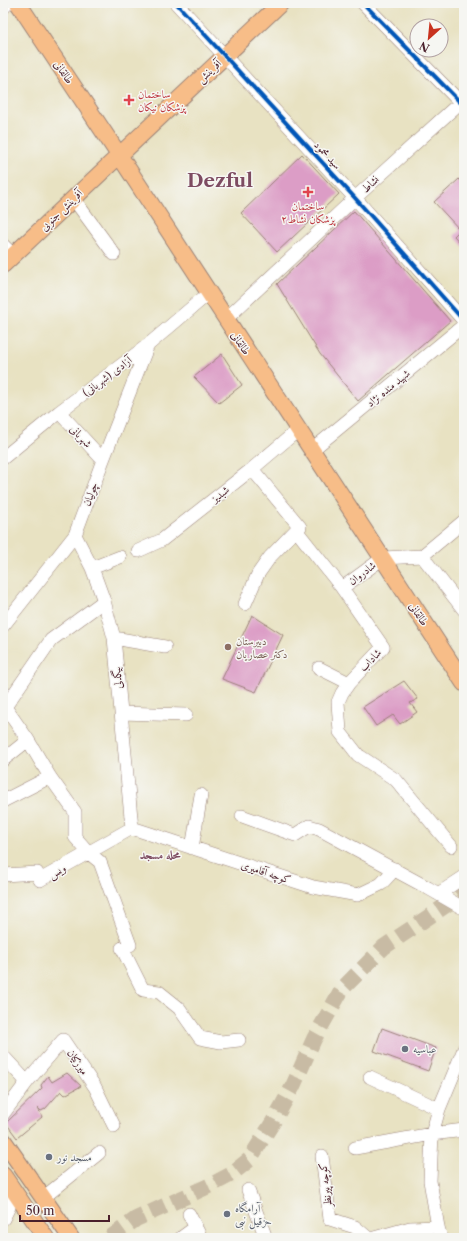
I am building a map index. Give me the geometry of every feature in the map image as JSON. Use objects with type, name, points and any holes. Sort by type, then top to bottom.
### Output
[{"type":"main road","name":"طالقانی","points":[[18,3],[464,682]]},
{"type":"main road","name":"آفرینش","points":[[119,155],[281,3]]},
{"type":"main road","name":"آفرینش جنوبی","points":[[6,255],[73,198],[119,155]]},
{"type":"main road","points":[[3,1140],[71,1238]]},
{"type":"main road","points":[[3,1175],[46,1238]]},
{"type":"street","points":[[3,8],[8,3]]},
{"type":"street","name":"سید محمود","points":[[176,3],[355,198],[464,321]]},
{"type":"street","points":[[362,3],[462,101]]},
{"type":"street","name":"نشاط","points":[[226,319],[355,198],[462,101]]},
{"type":"street","points":[[73,198],[114,254]]},
{"type":"street","name":"آزادی (شهربانی)","points":[[3,458],[58,412],[148,345],[209,293]]},
{"type":"street","name":"شهید منده نژاد","points":[[312,450],[464,326]]},
{"type":"street","name":"چولیان","points":[[3,626],[75,535],[148,345]]},
{"type":"street","name":"شهربانی","points":[[58,412],[103,460]]},
{"type":"street","name":"شبدیز","points":[[138,551],[162,540],[252,469],[298,430]]},
{"type":"street","name":"شاداب","points":[[252,469],[300,527],[296,530],[342,588],[383,647],[345,688],[338,702],[340,732],[358,755],[396,780],[451,846]]},
{"type":"street","points":[[383,558],[422,556],[464,521]]},
{"type":"street","points":[[244,604],[258,574],[270,557],[296,530]]},
{"type":"street","name":"بیگدلی","points":[[75,535],[92,568],[104,601],[114,638],[132,828]]},
{"type":"street","points":[[422,556],[464,610]]},
{"type":"street","points":[[92,568],[120,557]]},
{"type":"street","name":"شادروان","points":[[342,588],[383,558]]},
{"type":"street","points":[[104,601],[51,640],[5,707],[28,740],[50,777],[75,812],[75,837],[89,853],[100,862],[130,945],[122,948],[142,990],[159,992],[178,1008],[200,1038],[221,1042],[239,1040]]},
{"type":"street","points":[[114,638],[165,647]]},
{"type":"street","points":[[319,668],[349,683]]},
{"type":"street","points":[[121,713],[186,715]]},
{"type":"street","points":[[3,760],[28,740]]},
{"type":"street","points":[[3,801],[50,777]]},
{"type":"street","points":[[192,848],[201,795]]},
{"type":"street","points":[[242,816],[295,836],[309,826],[319,829],[463,907]]},
{"type":"street","points":[[89,853],[132,828]]},
{"type":"street","name":"کوچه آقامیری","points":[[132,828],[313,887],[358,895],[381,884],[395,870]]},
{"type":"street","name":"ویس","points":[[3,875],[37,873],[40,880],[89,853]]},
{"type":"street","points":[[438,894],[464,877]]},
{"type":"street","name":"میرزکیان","points":[[3,1114],[27,1082],[63,1040],[96,1087],[114,1126]]},
{"type":"street","points":[[374,1238],[410,1228],[440,1232],[430,1181],[432,1134],[439,1109],[464,1049]]},
{"type":"street","points":[[3,1056],[27,1082]]},
{"type":"street","points":[[370,1077],[439,1109]]},
{"type":"street","points":[[355,1148],[432,1134],[464,1130]]},
{"type":"street","points":[[43,1198],[99,1153]]},
{"type":"street","name":"کوچه پیرنظر","points":[[322,1156],[330,1219],[355,1227],[368,1238]]},
{"type":"street","points":[[3,1219],[10,1207],[12,1188]]},
{"type":"street","points":[[248,1190],[266,1238]]},
{"type":"street","points":[[181,1238],[198,1232],[189,1214]]},
{"type":"building","points":[[302,154],[339,194],[277,252],[241,213]]},
{"type":"building","points":[[459,179],[464,184],[464,247],[454,236],[460,230],[434,202]]},
{"type":"building","points":[[354,211],[450,321],[358,401],[320,354],[277,284]]},
{"type":"building","points":[[222,354],[242,385],[219,403],[194,377]]},
{"type":"building","points":[[252,615],[283,635],[256,692],[222,679]]},
{"type":"building","points":[[404,681],[418,699],[410,703],[417,712],[400,724],[393,715],[376,726],[363,707]]},
{"type":"building","name":"عباسیه","points":[[382,1028],[436,1048],[428,1071],[374,1051]]},
{"type":"building","points":[[67,1073],[81,1086],[65,1095],[61,1091],[45,1109],[41,1111],[38,1108],[42,1117],[17,1138],[6,1123],[42,1088],[41,1085],[48,1076],[52,1082]]},
{"type":"tunnel","points":[[110,1238],[136,1219],[211,1185],[230,1175],[249,1160],[273,1122],[293,1086],[314,1039],[342,989],[384,947],[464,893]]},
{"type":"cycle path","points":[[176,3],[355,198],[464,321]]},
{"type":"cycle path","points":[[363,3],[460,102]]},
{"type":"place","name":"ساختمان پزشکان نیکان","points":[[129,100]]},
{"type":"place","name":"ساختمان پزشکان نشاط۲","points":[[308,192]]},
{"type":"place","name":"دبیرستان دکتر عصاریان","points":[[228,647]]},
{"type":"place","name":"عباسیه","points":[[405,1049]]},
{"type":"place","name":"مسجد نور","points":[[49,1157]]},
{"type":"place","name":"آرامگاه حزقیل نبی","points":[[227,1214]]},
{"type":"district","name":"Dezful","points":[[220,180]]},
{"type":"district","name":"محله مسجد","points":[[160,854]]}]
